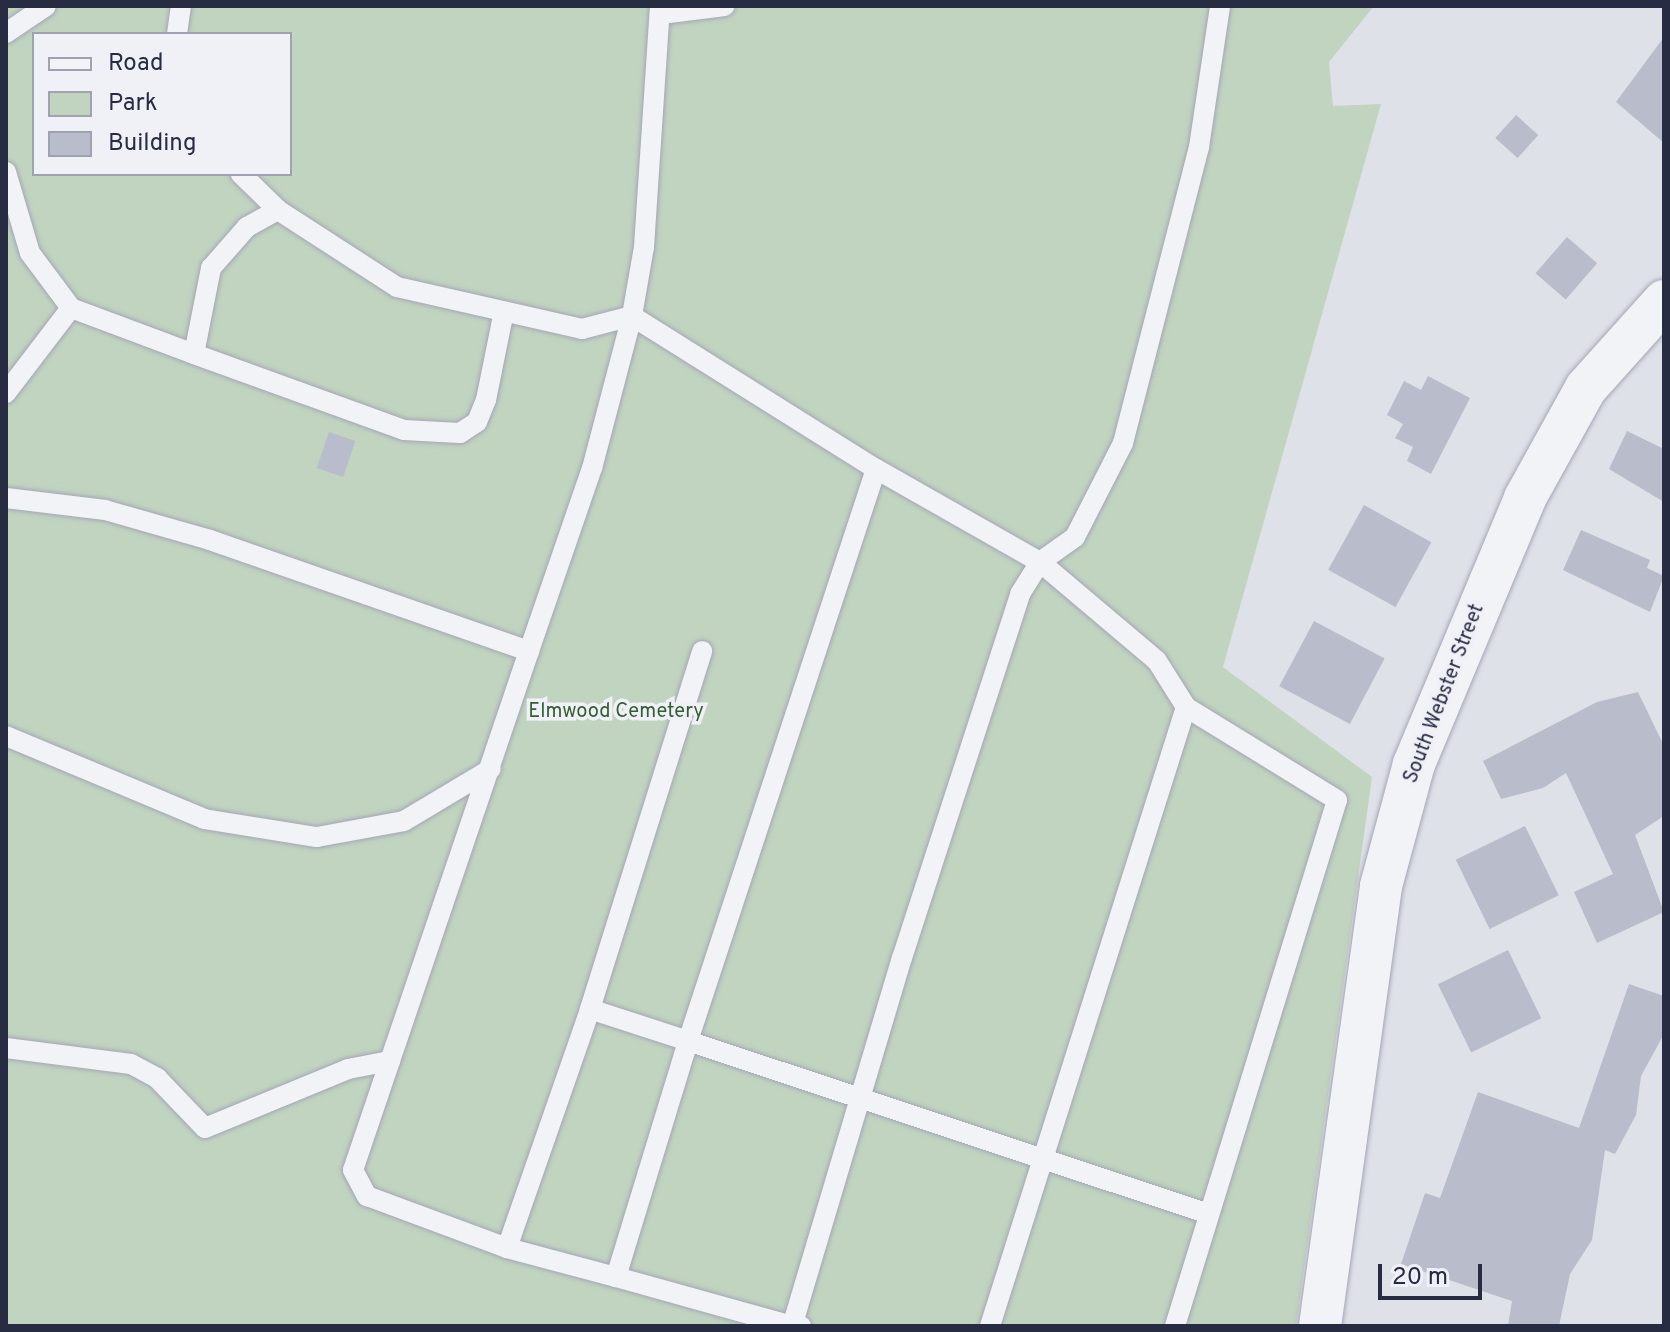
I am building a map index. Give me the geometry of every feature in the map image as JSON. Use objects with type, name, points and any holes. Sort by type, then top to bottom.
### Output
[{"type":"street","name":"South Webster Street","points":[[1320,1326],[1381,886],[1414,764],[1532,485],[1586,388],[1664,301]]},
{"type":"lane","points":[[6,33],[46,6]]},
{"type":"lane","points":[[177,32],[181,6]]},
{"type":"lane","points":[[724,6],[660,10],[632,316],[588,483],[390,1061],[355,1183],[401,1212],[507,1248],[795,1325],[861,1095],[988,686],[1020,594],[1040,562],[1075,537],[1123,443],[1199,147],[1220,6]]},
{"type":"lane","points":[[6,172],[30,253],[71,308],[404,430],[460,433],[477,422],[486,400],[503,316]]},
{"type":"lane","points":[[243,176],[278,210],[397,287],[503,316],[582,329],[632,316],[876,469],[1040,562],[1157,661],[1186,707],[1337,800],[1175,1326]]},
{"type":"lane","points":[[194,354],[211,268],[236,236],[278,210]]},
{"type":"lane","points":[[6,393],[71,308]]},
{"type":"lane","points":[[616,1277],[688,1041],[876,469]]},
{"type":"lane","points":[[6,498],[105,510],[210,540],[529,651]]},
{"type":"lane","points":[[507,1248],[590,1009],[702,651]]},
{"type":"lane","points":[[990,1326],[1186,707]]},
{"type":"lane","points":[[6,736],[204,819],[317,837],[404,821],[491,769]]},
{"type":"lane","points":[[590,1009],[861,1095],[1042,1160],[1209,1214]]},
{"type":"lane","points":[[6,1048],[131,1064],[157,1078],[205,1128],[348,1069],[390,1061]]},
{"type":"green space","name":"Elmwood Cemetery","points":[[6,6],[1374,6],[1329,62],[1333,106],[1381,104],[1223,667],[1372,777],[1296,1326],[6,1326]]},
{"type":"building","points":[[1664,37],[1664,143],[1616,102]]},
{"type":"building","points":[[1516,115],[1538,135],[1518,158],[1495,138]]},
{"type":"building","points":[[1567,237],[1597,263],[1566,299],[1536,273]]},
{"type":"building","points":[[1428,376],[1470,398],[1431,474],[1407,461],[1413,447],[1395,438],[1403,424],[1387,415],[1404,381],[1421,390]]},
{"type":"building","points":[[1627,431],[1664,449],[1664,502],[1609,469]]},
{"type":"building","points":[[329,432],[355,441],[343,477],[317,468]]},
{"type":"building","points":[[1364,505],[1431,542],[1395,607],[1328,570]]},
{"type":"building","points":[[1581,530],[1650,560],[1647,568],[1664,576],[1650,612],[1563,570]]},
{"type":"building","points":[[1314,621],[1385,659],[1350,724],[1279,686]]},
{"type":"building","points":[[1638,692],[1664,746],[1664,816],[1635,835],[1664,912],[1597,943],[1574,892],[1613,874],[1566,773],[1543,788],[1501,799],[1483,761],[1597,702]]},
{"type":"building","points":[[1525,826],[1559,895],[1490,929],[1456,860]]},
{"type":"building","points":[[1508,950],[1541,1018],[1471,1053],[1438,984]]},
{"type":"building","points":[[1629,984],[1664,996],[1664,1034],[1641,1076],[1636,1115],[1615,1154],[1605,1150],[1592,1240],[1570,1274],[1559,1326],[1508,1326],[1512,1301],[1401,1264],[1425,1193],[1440,1198],[1478,1092],[1579,1128]]}]
